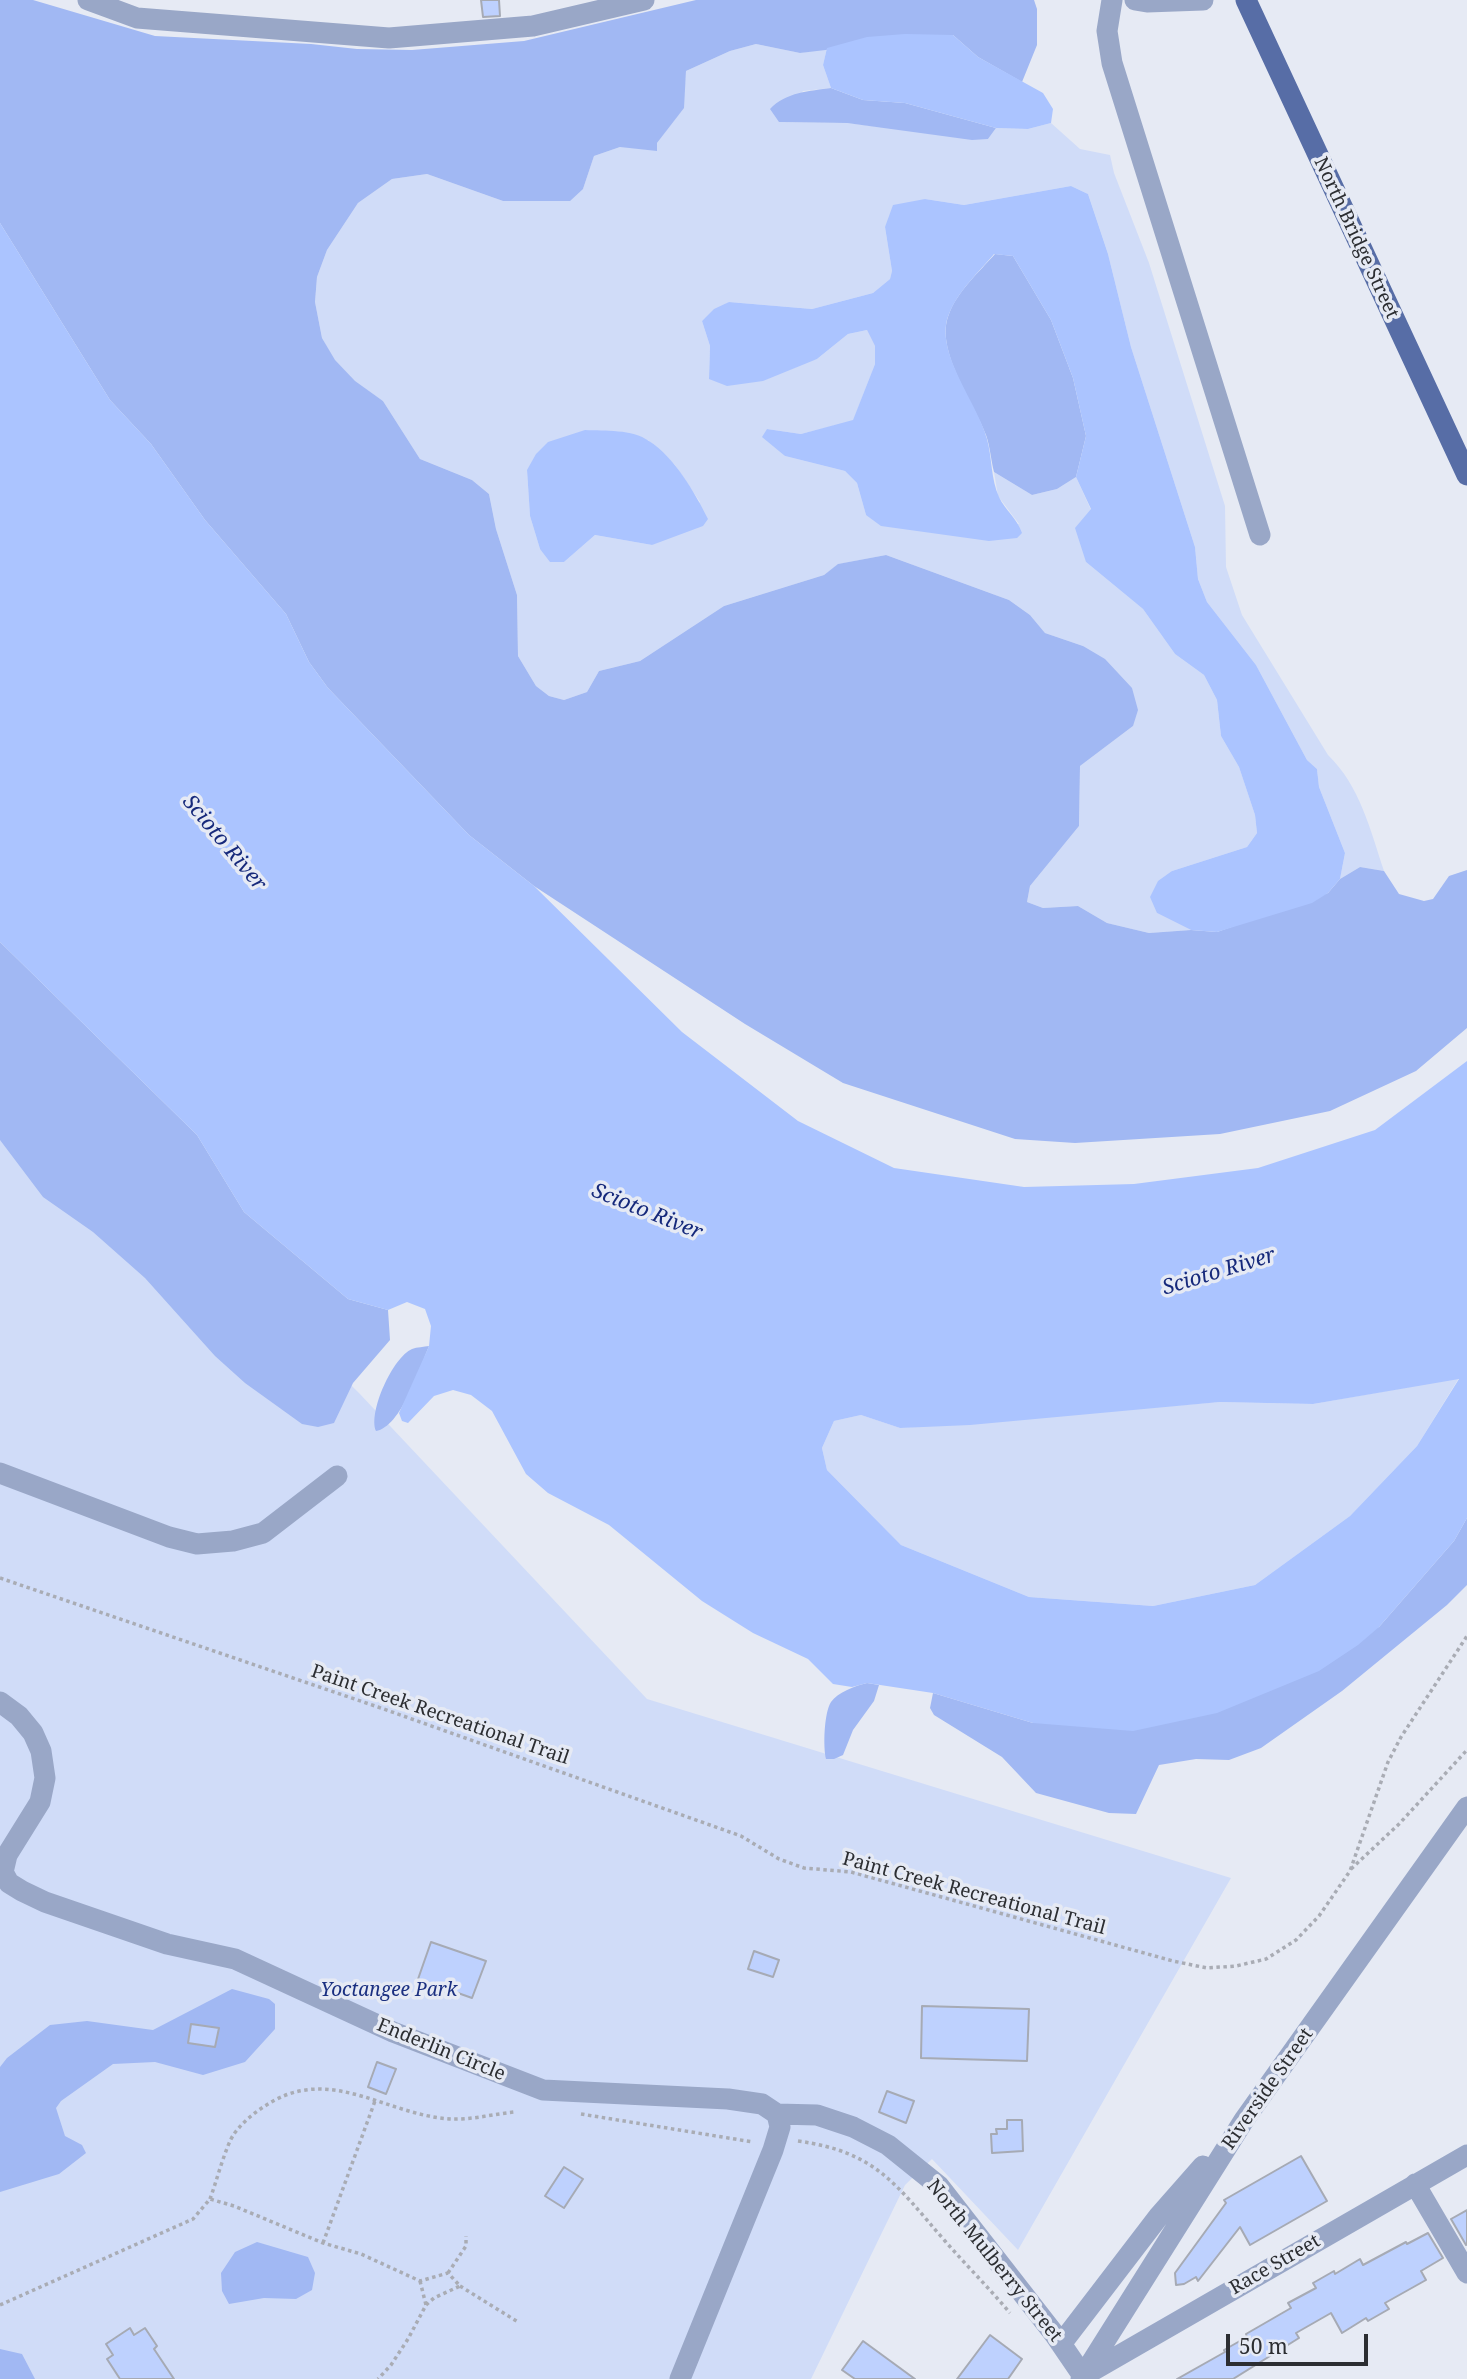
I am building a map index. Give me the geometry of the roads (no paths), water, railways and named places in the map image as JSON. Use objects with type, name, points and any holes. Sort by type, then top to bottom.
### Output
[{"type":"main road","name":"North Bridge Street","points":[[1246,0],[1467,475]]},
{"type":"street","points":[[88,0],[137,18],[389,38],[533,26],[644,0]]},
{"type":"street","points":[[1112,0],[1107,31],[1112,62],[1259,535]]},
{"type":"street","points":[[1135,0],[1203,0]]},
{"type":"street","points":[[0,1473],[169,1537],[197,1544],[233,1541],[262,1533],[337,1476]]},
{"type":"street","name":"Enderlin Circle","points":[[0,1702],[19,1716],[33,1733],[41,1751],[45,1778],[40,1802],[7,1855],[3,1872],[9,1883],[22,1891],[45,1902],[167,1944],[235,1959],[393,2032],[543,2090],[728,2099],[762,2104],[778,2114]]},
{"type":"street","name":"Riverside Street","points":[[1083,2378],[1244,2120],[1467,1807]]},
{"type":"street","points":[[680,2379],[772,2150],[780,2127],[778,2114]]},
{"type":"street","name":"North Mulberry Street","points":[[778,2114],[817,2115],[853,2127],[888,2145],[939,2186],[1062,2344],[1083,2378]]},
{"type":"street","points":[[1062,2344],[1159,2216],[1244,2120]]},
{"type":"street","name":"Race Street","points":[[1083,2378],[1467,2155]]},
{"type":"street","points":[[1415,2184],[1467,2273]]},
{"type":"water","points":[[905,34],[953,35],[978,57],[1043,93],[1053,109],[1051,123],[1028,129],[996,128],[905,103],[863,100],[831,88],[823,65],[827,48],[867,37]]},
{"type":"water","points":[[1071,186],[1088,194],[1108,254],[1131,347],[1195,547],[1198,579],[1207,602],[1256,665],[1307,760],[1317,769],[1319,787],[1345,853],[1340,879],[1328,893],[1312,903],[1217,932],[1191,930],[1157,913],[1150,897],[1158,881],[1172,871],[1247,847],[1257,833],[1255,815],[1239,767],[1221,736],[1217,700],[1204,675],[1175,654],[1143,609],[1086,562],[1075,528],[1091,509],[1076,477],[1086,436],[1073,378],[1051,320],[1013,256],[994,254],[958,297],[949,314],[946,329],[952,360],[987,439],[996,490],[1022,533],[1017,538],[989,541],[881,526],[866,515],[857,483],[845,471],[785,456],[762,437],[767,429],[801,434],[853,420],[875,364],[875,346],[867,330],[848,334],[817,359],[763,381],[727,386],[709,379],[710,346],[702,321],[714,309],[729,302],[812,309],[873,293],[890,279],[892,271],[885,227],[893,205],[925,199],[964,205]]},
{"type":"water","name":"Scioto River","points":[[0,223],[110,400],[151,444],[205,520],[286,614],[309,662],[328,688],[469,835],[534,886],[682,1032],[798,1121],[894,1168],[1024,1187],[1134,1184],[1258,1168],[1375,1130],[1467,1061],[1467,1518],[1454,1541],[1379,1627],[1358,1645],[1319,1671],[1217,1713],[1133,1731],[1033,1723],[933,1693],[867,1683],[852,1687],[833,1684],[808,1659],[753,1633],[702,1601],[609,1525],[548,1493],[526,1474],[492,1411],[471,1395],[453,1390],[434,1396],[408,1423],[402,1421],[399,1413],[429,1346],[431,1326],[425,1309],[407,1302],[388,1310],[348,1299],[244,1212],[197,1135],[0,942]],"holes":[[[1459,1379],[1417,1446],[1350,1516],[1255,1585],[1153,1606],[1029,1597],[901,1545],[827,1470],[822,1448],[834,1421],[861,1415],[900,1428],[970,1425],[1220,1402],[1313,1404]]]},
{"type":"water","points":[[585,430],[635,434],[658,448],[683,476],[697,497],[708,519],[703,526],[652,545],[595,535],[564,562],[550,562],[540,549],[530,516],[527,470],[536,454],[548,442]]},
{"type":"park label","name":"Yoctangee Park","points":[[389,1991]]}]
